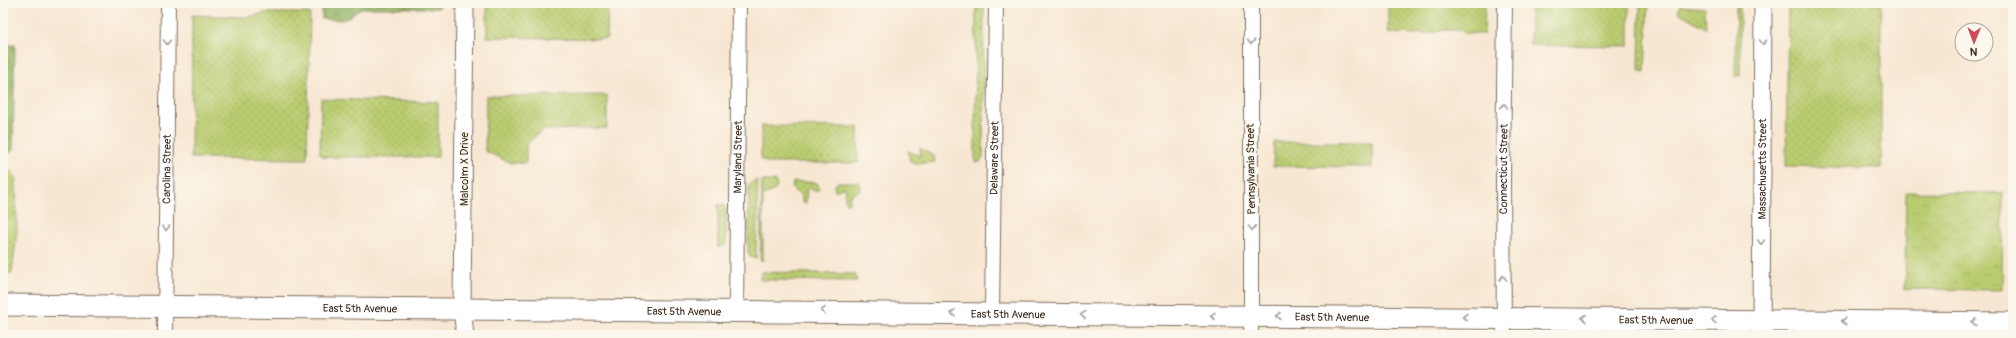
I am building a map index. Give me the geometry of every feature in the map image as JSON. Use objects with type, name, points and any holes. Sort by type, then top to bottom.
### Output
[{"type":"main road","name":"East 5th Avenue","points":[[3,305],[992,313],[1251,325],[1761,328],[2013,323]]},
{"type":"street","name":"Carolina Street","points":[[165,335],[168,3]]},
{"type":"street","name":"Malcolm X Drive","points":[[465,3],[462,308],[465,335]]},
{"type":"street","name":"Maryland Street","points":[[736,311],[739,3]]},
{"type":"street","name":"Delaware Street","points":[[992,313],[996,3]]},
{"type":"street","name":"Pennsylvania Street","points":[[1251,3],[1251,325]]},
{"type":"street","name":"Connecticut Street","points":[[1504,326],[1503,180],[1505,3]]},
{"type":"street","name":"Massachusetts Street","points":[[1761,328],[1763,3]]},
{"type":"green space","points":[[322,3],[439,3],[439,8],[361,8],[348,18],[341,20],[322,19]]},
{"type":"green space","points":[[487,3],[608,3],[607,39],[487,37]]},
{"type":"green space","points":[[976,3],[984,3],[983,156],[980,162],[975,163]]},
{"type":"green space","points":[[1388,3],[1485,3],[1484,34],[1465,33],[1460,30],[1446,30],[1425,34],[1388,33]]},
{"type":"green space","points":[[1531,3],[1629,5],[1629,46],[1530,45]]},
{"type":"green space","points":[[1640,3],[1648,3],[1645,72],[1639,71]]},
{"type":"green space","points":[[1736,3],[1740,3],[1740,76],[1735,76]]},
{"type":"green space","points":[[1788,3],[1881,3],[1881,168],[1786,166]]},
{"type":"green space","points":[[1680,6],[1705,8],[1706,28],[1678,12]]},
{"type":"green space","points":[[265,13],[310,13],[307,159],[191,158],[192,15],[248,17]]},
{"type":"green space","points":[[3,45],[15,45],[13,150],[6,157],[3,157]]},
{"type":"green space","points":[[607,95],[607,128],[543,130],[526,144],[526,163],[511,163],[485,151],[486,96]]},
{"type":"green space","points":[[321,99],[438,102],[438,157],[323,157],[320,154]]},
{"type":"green space","points":[[761,126],[858,127],[858,163],[766,163],[766,160],[761,160]]},
{"type":"green space","points":[[1274,142],[1372,142],[1372,167],[1273,166]]},
{"type":"green space","points":[[920,148],[934,156],[935,162],[914,164],[910,161],[908,151],[921,156]]},
{"type":"green space","points":[[3,172],[12,172],[16,179],[17,232],[12,273],[3,273]]},
{"type":"green space","points":[[753,181],[758,181],[756,259],[750,257],[748,251],[749,186]]},
{"type":"green space","points":[[762,181],[775,181],[777,185],[776,189],[763,196],[763,260],[760,260]]},
{"type":"green space","points":[[793,182],[815,182],[818,184],[819,189],[815,191],[807,187],[806,203],[802,203],[802,196],[792,189]]},
{"type":"green space","points":[[838,182],[857,182],[861,185],[861,189],[850,196],[849,203],[845,203],[845,187],[835,191],[834,186]]},
{"type":"green space","points":[[1906,192],[2003,193],[2002,290],[1905,289]]},
{"type":"green space","points":[[718,205],[723,205],[726,209],[726,244],[718,248]]},
{"type":"green space","points":[[761,272],[855,274],[857,281],[760,280]]}]
